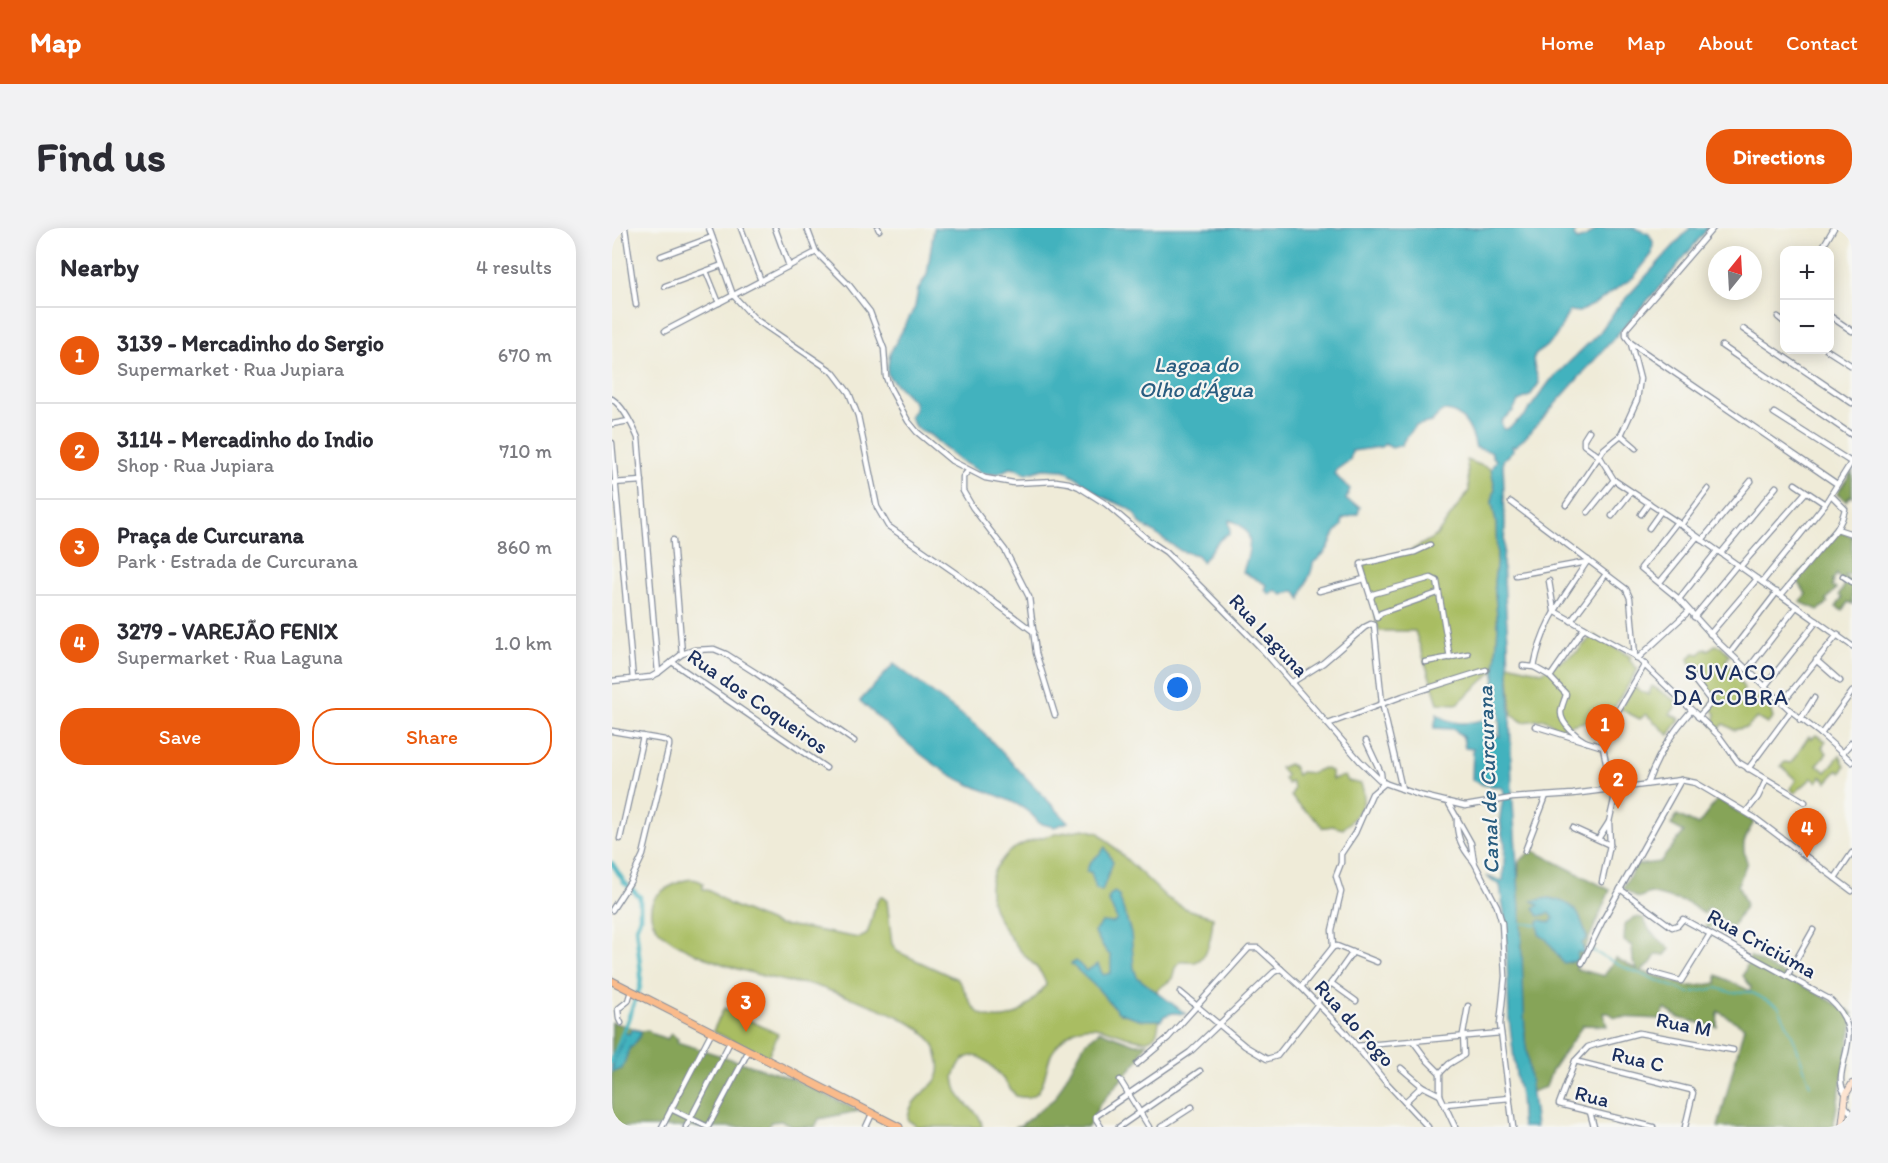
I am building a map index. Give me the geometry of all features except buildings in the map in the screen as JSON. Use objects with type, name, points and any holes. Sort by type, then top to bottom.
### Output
[{"type":"main road","points":[[612,981],[898,1127]]},
{"type":"main road","points":[[1842,1127],[1846,1094],[1852,1084]]},
{"type":"street","points":[[625,228],[636,305]]},
{"type":"street","points":[[709,228],[733,295],[755,319],[840,379],[849,393],[858,416],[877,507],[888,526],[1034,632]]},
{"type":"street","points":[[741,228],[761,281]]},
{"type":"street","points":[[775,228],[789,266]]},
{"type":"street","points":[[665,331],[816,252],[807,228]]},
{"type":"street","points":[[1713,228],[1626,329],[1626,336],[1631,343],[1837,484]]},
{"type":"street","points":[[1823,246],[1834,228]]},
{"type":"street","points":[[661,256],[712,237]]},
{"type":"street","name":"Rua Laguna","points":[[816,252],[849,285],[870,312],[884,349],[886,377],[908,421],[933,447],[968,471],[1000,482],[1056,481],[1069,483],[1094,496],[1171,557],[1261,648],[1360,761],[1384,782],[1465,806],[1519,797],[1546,796],[1681,780],[1696,783],[1746,812],[1852,891]]},
{"type":"street","points":[[665,286],[722,266]]},
{"type":"street","points":[[706,271],[719,303]]},
{"type":"street","points":[[1834,319],[1852,331]]},
{"type":"street","points":[[1743,329],[1852,403]]},
{"type":"street","points":[[1566,505],[1607,446],[1621,435],[1637,400],[1640,383],[1631,343]]},
{"type":"street","points":[[1722,346],[1852,435]]},
{"type":"street","points":[[1833,354],[1852,366]]},
{"type":"street","points":[[612,399],[618,403],[638,438],[658,673]]},
{"type":"street","points":[[1710,634],[1825,504],[1851,462],[1774,413]]},
{"type":"street","points":[[612,424],[629,421]]},
{"type":"street","points":[[1589,431],[1584,439],[1584,445],[1600,457],[1614,480],[1838,634],[1852,646]]},
{"type":"street","points":[[1621,435],[1636,448]]},
{"type":"street","points":[[612,443],[633,679]]},
{"type":"street","points":[[968,471],[963,477],[963,491],[1005,550],[1029,597],[1036,653],[1055,715]]},
{"type":"street","points":[[1588,512],[1614,480]]},
{"type":"street","points":[[614,483],[642,481]]},
{"type":"street","points":[[1660,582],[1750,481]]},
{"type":"street","points":[[1795,484],[1825,504]]},
{"type":"street","points":[[1679,599],[1776,487]]},
{"type":"street","points":[[1708,489],[1641,568],[1679,599],[1710,634],[1800,720],[1821,734],[1852,762]]},
{"type":"street","points":[[1612,516],[1631,492]]},
{"type":"street","points":[[1694,617],[1806,492]]},
{"type":"street","points":[[1730,653],[1837,529],[1845,509],[1831,495]]},
{"type":"street","points":[[1511,502],[1623,586],[1629,593],[1636,657]]},
{"type":"street","points":[[1641,514],[1649,503]]},
{"type":"street","points":[[1649,528],[1661,511]]},
{"type":"street","points":[[1837,529],[1852,534]]},
{"type":"street","points":[[612,681],[651,677],[682,654],[674,540]]},
{"type":"street","points":[[1377,618],[1364,579],[1362,564],[1415,552],[1430,545]]},
{"type":"street","points":[[1516,575],[1588,561]]},
{"type":"street","points":[[1534,667],[1542,634],[1554,611],[1588,561]]},
{"type":"street","points":[[1570,621],[1606,574]]},
{"type":"street","points":[[1843,576],[1852,582]]},
{"type":"street","points":[[1371,598],[1372,594],[1431,578],[1437,581],[1450,658]]},
{"type":"street","points":[[1319,591],[1364,579]]},
{"type":"street","points":[[1550,581],[1554,611]]},
{"type":"street","points":[[1402,789],[1382,703],[1374,625],[1379,615],[1438,593]]},
{"type":"street","points":[[1748,669],[1796,607]]},
{"type":"street","points":[[1554,611],[1636,657],[1719,736],[1738,762],[1805,802]]},
{"type":"street","points":[[1636,657],[1689,611]]},
{"type":"street","points":[[1765,686],[1817,621]]},
{"type":"street","points":[[1291,683],[1323,663],[1365,627],[1374,625]]},
{"type":"street","points":[[1550,676],[1584,628]]},
{"type":"street","points":[[1782,703],[1838,634]]},
{"type":"street","name":"Rua dos Coqueiros","points":[[682,654],[705,649],[726,654],[854,741]]},
{"type":"street","points":[[1425,662],[1468,654]]},
{"type":"street","points":[[1816,660],[1840,681]]},
{"type":"street","name":"Rua dos Coqueiros","points":[[672,662],[826,768]]},
{"type":"street","points":[[1602,882],[1610,845],[1609,822],[1614,800],[1604,747],[1616,714],[1645,664]]},
{"type":"street","points":[[1523,666],[1534,667],[1550,676],[1551,681],[1566,694],[1562,717],[1576,735],[1586,742]]},
{"type":"street","points":[[1328,724],[1382,703],[1486,669]]},
{"type":"street","points":[[1692,677],[1710,700],[1709,705],[1698,717]]},
{"type":"street","points":[[1821,734],[1852,692]]},
{"type":"street","points":[[1800,720],[1814,698]]},
{"type":"street","points":[[1647,784],[1672,733],[1691,711]]},
{"type":"street","points":[[1748,769],[1791,711]]},
{"type":"street","points":[[1535,726],[1604,747]]},
{"type":"street","points":[[612,731],[669,743],[647,842],[628,884],[612,910]]},
{"type":"street","points":[[620,839],[644,736]]},
{"type":"street","points":[[1301,987],[1333,947],[1332,930],[1341,892],[1336,876],[1341,863],[1341,854],[1355,833],[1372,794],[1384,782],[1366,741]]},
{"type":"street","points":[[1843,752],[1852,742]]},
{"type":"street","points":[[1582,963],[1681,780]]},
{"type":"street","points":[[1746,812],[1758,797],[1766,780]]},
{"type":"street","points":[[1525,851],[1546,796]]},
{"type":"street","points":[[1448,802],[1472,843],[1474,862]]},
{"type":"street","points":[[1457,817],[1459,840],[1474,862],[1497,906],[1502,923],[1505,976],[1500,1024],[1514,1127]]},
{"type":"street","points":[[1598,839],[1609,822]]},
{"type":"street","points":[[1801,852],[1819,827]]},
{"type":"street","points":[[1572,828],[1610,845]]},
{"type":"street","points":[[1835,878],[1852,853]]},
{"type":"street","name":"Rua Criciúma","points":[[1620,889],[1672,927],[1678,926],[1683,919],[1829,999],[1838,1008],[1849,1035],[1840,1081],[1846,1094]]},
{"type":"street","points":[[1787,976],[1813,930]]},
{"type":"street","points":[[1652,973],[1681,981],[1710,934]]},
{"type":"street","name":"Rua do Fogo","points":[[1197,1006],[1250,948],[1254,946],[1258,948],[1317,1004],[1425,1126]]},
{"type":"street","points":[[1333,947],[1337,946],[1377,962]]},
{"type":"street","points":[[1180,992],[1256,1054],[1269,1059],[1276,1056],[1317,1004],[1353,952]]},
{"type":"street","points":[[1101,1127],[1096,1117],[1181,1059],[1220,1026],[1274,972],[1281,969]]},
{"type":"street","points":[[1331,983],[1356,1001]]},
{"type":"street","points":[[621,1023],[618,1009],[628,1001],[633,992]]},
{"type":"street","points":[[1137,1064],[1168,1038],[1197,1006]]},
{"type":"street","points":[[1455,1127],[1440,1095],[1440,1073],[1464,1055],[1462,1038],[1468,1006]]},
{"type":"street","points":[[662,1127],[711,1033]]},
{"type":"street","name":"Rua M","points":[[1575,1061],[1588,1047],[1639,1033],[1733,1050]]},
{"type":"street","points":[[1356,1046],[1501,1034]]},
{"type":"street","points":[[1413,1041],[1440,1073]]},
{"type":"street","points":[[686,1127],[730,1042]]},
{"type":"street","points":[[671,1109],[708,1127],[748,1052]]},
{"type":"street","name":"Rua C","points":[[1575,1061],[1693,1090],[1685,1127]]},
{"type":"street","name":"Rua","points":[[1575,1061],[1559,1104],[1653,1127]]},
{"type":"street","points":[[1401,1068],[1422,1086],[1440,1095]]},
{"type":"street","points":[[1119,1127],[1200,1071]]},
{"type":"street","points":[[1120,1080],[1149,1127]]},
{"type":"street","points":[[1405,1102],[1422,1086]]},
{"type":"street","points":[[1445,1104],[1510,1098]]},
{"type":"street","points":[[1845,1106],[1852,1114]]},
{"type":"street","points":[[1161,1127],[1192,1107]]},
{"type":"street","points":[[1590,1112],[1594,1127]]},
{"type":"street","points":[[866,1127],[872,1114]]},
{"type":"green space","points":[[1467,460],[1491,469],[1495,489],[1492,502],[1496,522],[1497,558],[1494,582],[1498,626],[1495,670],[1457,704],[1438,703],[1415,631],[1379,631],[1362,562],[1407,553],[1436,536],[1469,491]]},
{"type":"green space","points":[[1852,471],[1852,497],[1850,496],[1846,501],[1837,494]]},
{"type":"green space","points":[[1837,531],[1852,536],[1852,574],[1844,576],[1852,582],[1852,604],[1848,602],[1843,611],[1836,607],[1842,598],[1839,595],[1846,583],[1837,574],[1832,581],[1834,582],[1832,586],[1836,589],[1826,600],[1828,603],[1818,610],[1800,602],[1806,594],[1796,578]]},
{"type":"green space","points":[[1593,635],[1631,657],[1629,660],[1638,669],[1606,721],[1594,711],[1588,721],[1557,728],[1545,719],[1523,722],[1512,715],[1508,664],[1542,672],[1577,652]]},
{"type":"green space","points":[[1715,645],[1721,646],[1730,655],[1726,660],[1744,688],[1743,693],[1751,699],[1758,697],[1769,706],[1773,718],[1767,724],[1757,718],[1747,727],[1734,730],[1724,724],[1718,730],[1713,726],[1716,714],[1710,706],[1716,696],[1699,679],[1701,670],[1690,664],[1688,659],[1694,653],[1699,654]]},
{"type":"green space","points":[[1652,686],[1679,703],[1670,714],[1680,719],[1669,735],[1646,714],[1640,719],[1620,709],[1634,687],[1648,695]]},
{"type":"green space","points":[[1816,735],[1826,741],[1822,747],[1827,753],[1817,765],[1826,772],[1840,755],[1845,766],[1841,773],[1838,770],[1827,782],[1821,776],[1817,782],[1812,778],[1795,793],[1790,789],[1796,780],[1781,766],[1785,762],[1791,763],[1809,736],[1811,739]]},
{"type":"green space","points":[[1288,764],[1293,766],[1297,775],[1301,772],[1312,773],[1323,768],[1331,771],[1332,779],[1345,776],[1348,781],[1361,784],[1364,797],[1361,809],[1343,829],[1332,826],[1323,828],[1291,796],[1294,788],[1291,781],[1288,784],[1284,779],[1286,775],[1280,768]]},
{"type":"green space","points":[[1718,799],[1754,822],[1746,837],[1744,850],[1747,862],[1738,885],[1746,905],[1731,929],[1718,915],[1709,930],[1705,927],[1714,912],[1708,908],[1704,914],[1688,903],[1650,893],[1638,898],[1623,888],[1636,865],[1660,862],[1684,832],[1671,825],[1677,815],[1698,825]]},
{"type":"green space","points":[[1084,829],[1099,833],[1167,898],[1186,909],[1213,917],[1207,949],[1204,955],[1195,962],[1180,962],[1175,968],[1172,979],[1157,990],[1160,1014],[1155,1036],[1147,1040],[1140,1040],[1093,1027],[1075,1030],[1065,1037],[1054,1050],[1043,1084],[1034,1095],[1016,1096],[992,1066],[976,1056],[968,1057],[961,1062],[954,1076],[956,1088],[962,1099],[977,1114],[982,1127],[918,1127],[908,1120],[915,1100],[935,1081],[939,1072],[939,1061],[928,1037],[907,1021],[880,1008],[817,986],[767,977],[707,958],[669,939],[657,927],[651,915],[652,902],[659,893],[682,881],[693,879],[703,883],[703,889],[729,904],[778,925],[859,938],[866,935],[881,896],[887,901],[892,944],[898,952],[957,979],[979,1012],[989,1017],[1003,1018],[1024,1009],[1046,985],[1039,970],[1019,949],[994,910],[990,888],[992,877],[1006,855],[1017,847],[1045,836]]},
{"type":"green space","points":[[1532,850],[1610,890],[1576,969],[1604,976],[1616,958],[1638,970],[1633,962],[1632,946],[1624,941],[1625,924],[1635,917],[1643,918],[1650,931],[1670,949],[1665,955],[1656,955],[1651,963],[1641,971],[1690,987],[1717,983],[1717,975],[1750,991],[1751,987],[1743,976],[1750,956],[1852,1013],[1852,1026],[1833,1127],[1718,1127],[1744,1027],[1718,1011],[1717,1027],[1679,1018],[1665,1009],[1660,1019],[1615,1017],[1609,1013],[1603,1013],[1607,1026],[1583,1025],[1552,1070],[1546,1087],[1531,1092],[1525,1038],[1518,886],[1519,862]]},
{"type":"green space","points":[[724,1008],[778,1034],[767,1059],[713,1031]]},
{"type":"green space","points":[[612,1022],[641,1031],[648,1030],[667,1039],[671,1034],[678,1039],[677,1042],[794,1079],[859,1111],[819,1119],[815,1127],[794,1127],[782,1121],[771,1122],[768,1127],[612,1127]]},
{"type":"green space","points":[[1100,1031],[1135,1044],[1147,1043],[1141,1057],[1100,1104],[1088,1127],[1015,1127],[1021,1125],[1055,1098],[1085,1043]]},
{"type":"water","name":"Lagoa do Olho d'Água","points":[[934,228],[1576,228],[1574,236],[1577,240],[1586,237],[1598,228],[1634,228],[1649,234],[1653,242],[1652,254],[1634,277],[1579,312],[1570,311],[1553,340],[1534,357],[1539,383],[1530,396],[1518,401],[1513,411],[1501,421],[1503,429],[1507,429],[1525,415],[1550,381],[1600,332],[1617,308],[1690,228],[1708,228],[1664,282],[1525,438],[1512,446],[1513,450],[1503,460],[1505,524],[1503,564],[1508,641],[1512,788],[1525,1038],[1536,1127],[1522,1127],[1520,1093],[1509,1018],[1506,927],[1500,885],[1488,877],[1503,881],[1505,844],[1500,817],[1504,791],[1500,787],[1484,785],[1472,780],[1473,749],[1465,748],[1463,737],[1454,729],[1434,728],[1437,714],[1449,721],[1460,723],[1486,719],[1488,734],[1500,736],[1499,707],[1494,688],[1498,626],[1494,582],[1497,558],[1496,522],[1492,502],[1495,489],[1491,469],[1496,460],[1492,452],[1476,448],[1465,422],[1456,414],[1442,411],[1431,422],[1414,426],[1402,445],[1392,448],[1385,444],[1381,447],[1352,451],[1350,460],[1334,474],[1350,489],[1346,500],[1360,507],[1358,514],[1342,519],[1342,526],[1335,533],[1328,548],[1313,563],[1301,600],[1293,591],[1283,595],[1275,590],[1270,594],[1265,590],[1267,585],[1243,572],[1250,541],[1244,529],[1238,524],[1229,520],[1230,533],[1218,542],[1202,562],[1197,555],[1181,551],[1140,523],[1134,512],[1128,508],[1101,496],[1064,470],[1043,469],[1026,474],[1010,468],[997,474],[984,474],[957,459],[930,435],[916,428],[910,417],[915,409],[914,402],[889,377],[887,372],[890,353],[915,307],[918,290],[927,275]]},
{"type":"water","points":[[894,664],[979,728],[1068,822],[1054,827],[1039,823],[1017,804],[956,778],[912,748],[860,701]]},
{"type":"water","points":[[1105,847],[1113,862],[1102,891],[1096,889],[1091,872],[1086,872],[1091,862]]},
{"type":"water","points":[[1115,892],[1119,896],[1131,933],[1137,977],[1186,1014],[1173,1013],[1164,1016],[1161,1020],[1142,1020],[1118,1012],[1098,989],[1071,964],[1076,961],[1086,971],[1098,964],[1103,975],[1111,973],[1111,956],[1094,932],[1102,922],[1113,923],[1117,920],[1108,899]]},
{"type":"water","points":[[1549,898],[1571,906],[1582,922],[1587,938],[1582,943],[1584,953],[1578,952],[1576,961],[1563,963],[1547,940],[1539,934],[1538,921],[1550,923],[1554,918],[1549,913],[1539,916],[1534,908],[1539,905],[1532,901]]},
{"type":"water","points":[[632,1029],[641,1031],[640,1036],[630,1047],[622,1069],[612,1072],[624,1033],[629,1034]]},
{"type":"waterway","points":[[612,863],[624,882],[640,897],[640,918],[636,927],[641,975],[640,987],[612,1062]]},
{"type":"waterway","points":[[1519,923],[1538,925]]},
{"type":"waterway","points":[[1591,950],[1623,967],[1689,993],[1717,988],[1733,993],[1750,992],[1778,1006],[1793,1037],[1810,1085]]},
{"type":"place","name":"3139 - Mercadinho do Sergio","points":[[1605,754]]},
{"type":"place","name":"3114 - Mercadinho do Indio","points":[[1618,809]]},
{"type":"place","name":"3279 - VAREJÃO FENIX","points":[[1807,858]]},
{"type":"place","name":"Praça de Curcurana","points":[[746,1032]]},
{"type":"district","name":"SUVACO DA COBRA","points":[[1731,684]]},
{"type":"water label","name":"Canal de Curcurana","points":[[1488,780]]}]
